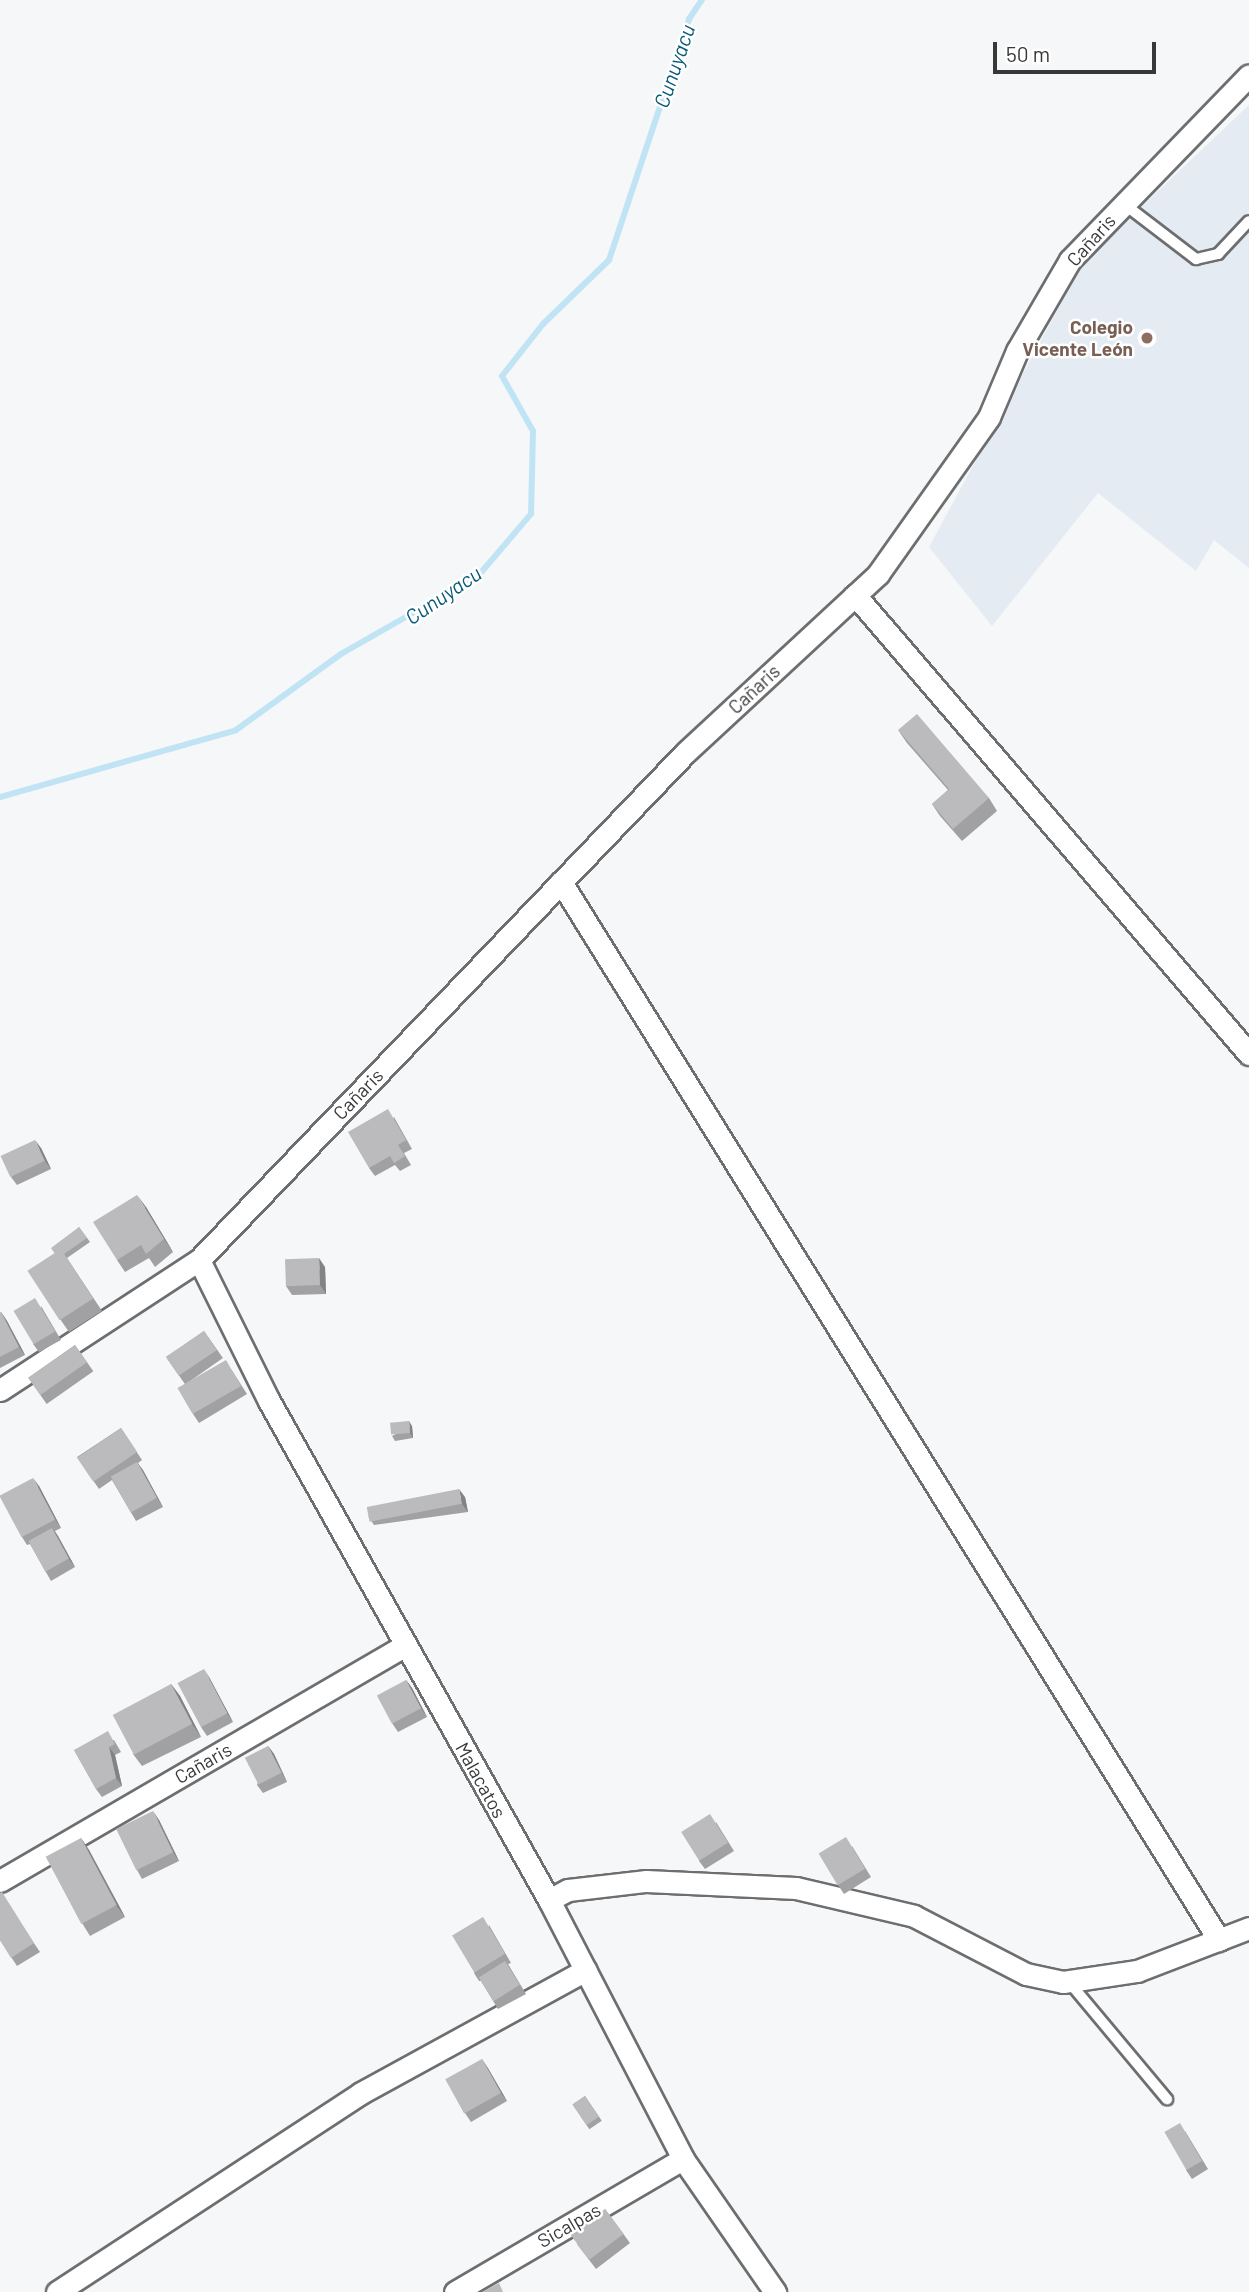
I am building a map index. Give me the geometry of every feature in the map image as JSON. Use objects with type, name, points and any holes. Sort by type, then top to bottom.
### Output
[{"type":"street","name":"Cañaris","points":[[0,1390],[199,1259],[686,752],[878,574],[965,454],[1070,260],[1249,75]]},
{"type":"street","points":[[855,595],[1249,1054]]},
{"type":"street","points":[[561,882],[1219,1940]]},
{"type":"street","name":"Malacatos","points":[[199,1259],[269,1401],[549,1900],[683,2159],[775,2292]]},
{"type":"street","name":"Cañaris","points":[[0,1881],[405,1645]]},
{"type":"street","points":[[549,1900],[568,1890],[646,1881],[796,1888],[914,1916],[1026,1975],[1069,1982],[1137,1971],[1249,1928]]},
{"type":"street","points":[[57,2292],[361,2093],[586,1970]]},
{"type":"street","name":"Sicalpas","points":[[455,2292],[683,2159]]},
{"type":"lane","points":[[1124,204],[1196,259],[1218,254],[1249,220]]},
{"type":"lane","points":[[1069,1982],[1167,2099]]},
{"type":"shaded area","name":"Colegio Vicente León","points":[[1249,105],[1249,568],[1214,540],[1196,571],[1098,493],[992,626],[929,547],[1084,261]]},
{"type":"building","points":[[917,714],[989,798],[953,829],[932,804],[949,789],[898,730]]},
{"type":"building","points":[[388,1109],[406,1140],[398,1145],[405,1156],[394,1163],[390,1156],[369,1168],[348,1132]]},
{"type":"building","points":[[35,1140],[45,1161],[10,1177],[1,1156]]},
{"type":"building","points":[[137,1195],[164,1239],[146,1254],[141,1245],[117,1260],[93,1222]]},
{"type":"building","points":[[79,1227],[87,1238],[64,1254],[61,1249],[55,1254],[51,1248]]},
{"type":"building","points":[[61,1249],[93,1298],[60,1320],[27,1271]]},
{"type":"building","points":[[319,1258],[320,1285],[286,1286],[285,1259]]},
{"type":"building","points":[[35,1298],[55,1331],[34,1344],[14,1311]]},
{"type":"building","points":[[0,1313],[19,1347],[0,1357]]},
{"type":"building","points":[[204,1331],[217,1350],[179,1376],[166,1357]]},
{"type":"building","points":[[75,1345],[87,1362],[40,1395],[28,1378]]},
{"type":"building","points":[[226,1360],[241,1386],[193,1414],[178,1388]]},
{"type":"building","points":[[409,1421],[410,1433],[391,1435],[390,1423]]},
{"type":"building","points":[[121,1428],[137,1452],[93,1482],[77,1458]]},
{"type":"building","points":[[137,1462],[157,1498],[131,1512],[111,1477]]},
{"type":"building","points":[[33,1478],[55,1519],[22,1537],[0,1496]]},
{"type":"building","points":[[459,1489],[462,1504],[370,1522],[367,1507]]},
{"type":"building","points":[[52,1528],[69,1559],[45,1572],[28,1541]]},
{"type":"building","points":[[204,1669],[227,1713],[201,1727],[178,1683]]},
{"type":"building","points":[[406,1680],[421,1708],[392,1724],[377,1695]]},
{"type":"building","points":[[171,1684],[192,1724],[134,1755],[113,1715]]},
{"type":"building","points":[[108,1731],[115,1744],[109,1747],[116,1778],[96,1789],[74,1750]]},
{"type":"building","points":[[268,1746],[282,1773],[258,1785],[245,1758]]},
{"type":"building","points":[[153,1811],[173,1852],[136,1870],[116,1829]]},
{"type":"building","points":[[710,1814],[728,1843],[699,1861],[681,1832]]},
{"type":"building","points":[[846,1837],[865,1869],[838,1885],[819,1853]]},
{"type":"building","points":[[81,1838],[117,1905],[81,1924],[46,1857]]},
{"type":"building","points":[[2,1892],[34,1943],[11,1958],[0,1940]]},
{"type":"building","points":[[483,1917],[505,1954],[474,1972],[452,1936]]},
{"type":"building","points":[[505,1961],[520,1985],[494,2001],[479,1977]]},
{"type":"building","points":[[482,2059],[501,2093],[464,2113],[445,2079]]},
{"type":"building","points":[[585,2096],[599,2117],[587,2125],[573,2104]]},
{"type":"building","points":[[1180,2123],[1202,2161],[1186,2170],[1164,2132]]},
{"type":"building","points":[[605,2209],[624,2234],[589,2260],[571,2235]]},
{"type":"building","points":[[499,2283],[503,2292],[482,2292]]},
{"type":"waterway","name":"Cunuyacu","points":[[0,797],[236,730],[341,654],[478,576],[531,514],[533,431],[502,376],[543,324],[609,260],[689,19],[702,0]]},
{"type":"place","name":"Colegio Vicente León","points":[[1147,338]]}]
